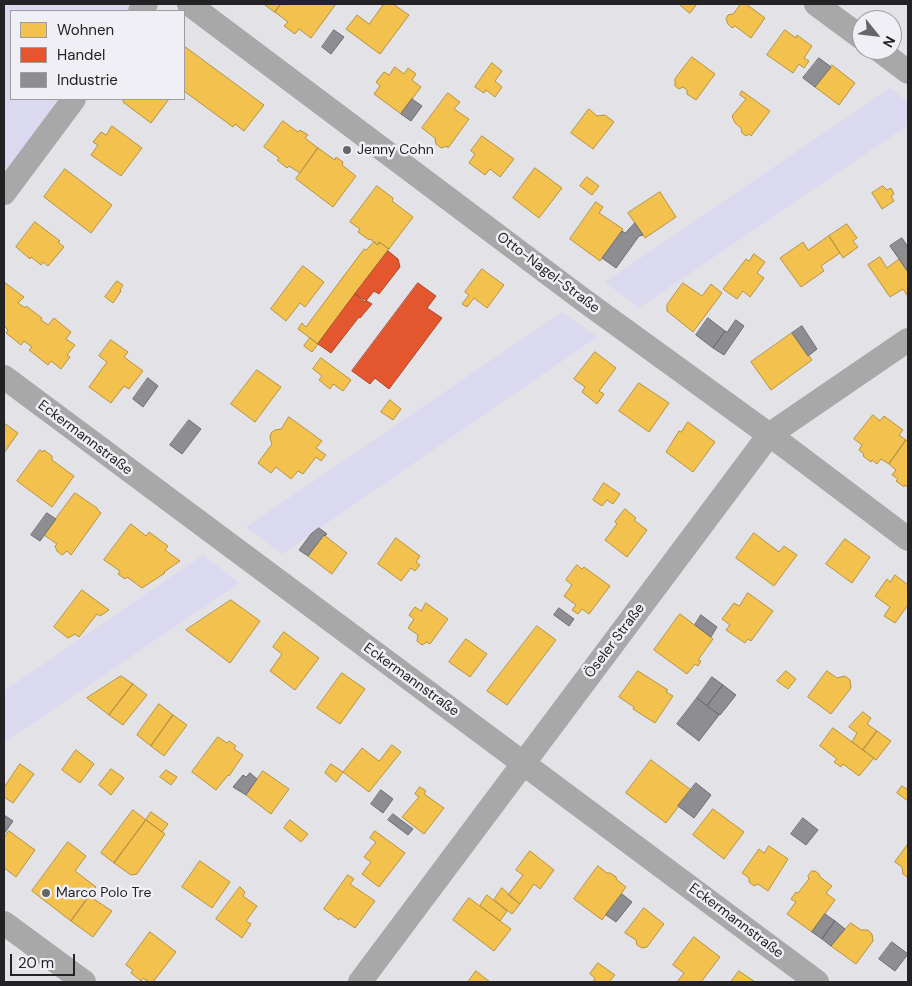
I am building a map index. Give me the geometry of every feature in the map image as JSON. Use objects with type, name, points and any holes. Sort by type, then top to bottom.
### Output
[{"type":"street","name":"Otto-Nagel-Straße","points":[[189,4],[582,299],[770,435],[908,539]]},
{"type":"street","points":[[816,4],[852,31]]},
{"type":"street","points":[[892,60],[908,72]]},
{"type":"street","points":[[4,193],[73,100]]},
{"type":"street","name":"Öseler Straße","points":[[360,982],[770,435],[908,340]]},
{"type":"street","name":"Eckermannstraße","points":[[4,377],[817,982]]},
{"type":"street","points":[[4,923],[84,982]]},
{"type":"shaded area","points":[[4,4],[139,4],[135,10],[10,10],[10,100],[66,100],[4,182]]},
{"type":"shaded area","points":[[890,88],[908,102],[908,125],[639,308],[605,282]]},
{"type":"shaded area","points":[[562,312],[597,337],[282,554],[246,527]]},
{"type":"shaded area","points":[[203,555],[239,583],[4,743],[4,691]]},
{"type":"building: Wohnen","points":[[264,4],[281,4],[275,12]]},
{"type":"building: Wohnen","points":[[281,4],[336,4],[311,38],[299,29],[295,34],[284,26],[288,22],[275,12]]},
{"type":"building: Wohnen","points":[[384,4],[393,4],[409,15],[380,54],[346,29],[357,15],[369,24]]},
{"type":"building: Wohnen","points":[[679,4],[697,4],[690,13]]},
{"type":"building: Wohnen","points":[[741,4],[746,4],[765,18],[751,38],[735,26],[732,28],[726,19]]},
{"type":"building: Wohnen","points":[[785,30],[796,38],[797,35],[812,46],[804,58],[809,61],[804,68],[799,64],[793,73],[767,55]]},
{"type":"building: Wohnen","points":[[185,47],[264,105],[244,131],[235,124],[233,127],[185,92]]},
{"type":"building: Wohnen","points":[[692,57],[715,74],[696,100],[687,94],[687,90],[683,87],[679,89],[675,86],[675,79]]},
{"type":"building: Wohnen","points":[[492,63],[502,71],[495,81],[502,87],[495,97],[486,90],[484,93],[475,87]]},
{"type":"building: Wohnen","points":[[832,65],[855,83],[839,105],[815,87]]},
{"type":"building: Wohnen","points":[[395,67],[404,74],[408,68],[416,74],[412,80],[421,87],[401,114],[374,94],[380,86],[376,82],[384,72],[389,75]]},
{"type":"building: Wohnen","points":[[742,91],[770,111],[751,136],[749,134],[746,136],[742,133],[741,128],[735,123],[732,116],[746,99],[740,95]]},
{"type":"building: Wohnen","points":[[448,93],[460,102],[454,109],[469,119],[448,148],[447,146],[441,148],[436,144],[435,138],[422,128]]},
{"type":"building: Wohnen","points":[[124,100],[168,100],[151,123],[123,102]]},
{"type":"building: Wohnen","points":[[589,109],[597,116],[605,115],[614,122],[593,149],[571,133]]},
{"type":"building: Wohnen","points":[[283,121],[298,132],[300,130],[308,135],[305,138],[318,148],[300,173],[289,166],[287,168],[277,160],[279,158],[264,147]]},
{"type":"building: Wohnen","points":[[112,126],[142,148],[121,176],[91,155],[98,145],[93,142],[101,132],[106,135]]},
{"type":"building: Wohnen","points":[[482,136],[514,159],[500,177],[490,169],[485,175],[469,163],[475,154],[471,151]]},
{"type":"building: Wohnen","points":[[318,148],[335,160],[336,157],[343,162],[342,165],[356,176],[333,207],[296,179]]},
{"type":"building: Wohnen","points":[[535,168],[562,188],[539,218],[513,198]]},
{"type":"building: Wohnen","points":[[65,169],[112,205],[91,233],[44,197]]},
{"type":"building: Wohnen","points":[[587,177],[599,186],[592,195],[580,186]]},
{"type":"building: Wohnen","points":[[377,186],[393,198],[392,201],[413,217],[389,249],[379,242],[378,245],[369,240],[358,232],[360,229],[350,222]]},
{"type":"building: Wohnen","points":[[883,186],[887,190],[891,188],[894,194],[891,196],[894,201],[882,209],[872,193]]},
{"type":"building: Wohnen","points":[[660,192],[676,217],[645,238],[628,213]]},
{"type":"building: Wohnen","points":[[596,202],[603,207],[599,213],[623,229],[600,261],[570,239]]},
{"type":"building: Wohnen","points":[[35,222],[60,241],[58,242],[64,247],[48,266],[43,262],[41,265],[31,257],[30,259],[16,247]]},
{"type":"building: Wohnen","points":[[847,224],[857,238],[853,241],[858,247],[843,258],[829,236]]},
{"type":"building: Wohnen","points":[[829,236],[840,253],[821,266],[824,271],[801,287],[780,258],[803,242],[808,250]]},
{"type":"building: Wohnen","points":[[374,242],[378,245],[379,242],[389,249],[318,344],[298,329],[302,323],[306,327],[364,249],[366,250]]},
{"type":"building: Wohnen","points":[[754,254],[765,262],[757,273],[764,278],[750,297],[743,291],[737,299],[723,289],[746,259],[749,261]]},
{"type":"building: Wohnen","points":[[880,257],[887,268],[899,259],[908,272],[907,295],[903,289],[890,297],[868,265]]},
{"type":"building: Wohnen","points":[[303,266],[324,282],[305,307],[300,303],[286,321],[271,309]]},
{"type":"building: Wohnen","points":[[482,269],[504,285],[487,308],[474,298],[467,307],[462,304],[469,295],[465,292]]},
{"type":"building: Wohnen","points":[[117,281],[123,285],[113,303],[105,297]]},
{"type":"building: Wohnen","points":[[4,282],[24,297],[18,303],[25,308],[26,306],[48,325],[54,318],[71,332],[66,339],[75,345],[67,355],[70,357],[61,369],[51,361],[48,365],[29,350],[32,347],[24,341],[21,345],[6,333],[8,330],[4,326]]},
{"type":"building: Wohnen","points":[[683,283],[702,296],[711,284],[722,293],[693,332],[667,311],[667,305]]},
{"type":"building: Wohnen","points":[[792,333],[812,360],[771,390],[751,362]]},
{"type":"building: Wohnen","points":[[310,338],[318,344],[312,352],[304,346]]},
{"type":"building: Wohnen","points":[[111,340],[128,352],[124,357],[143,371],[129,389],[124,386],[111,403],[89,387],[107,362],[99,356]]},
{"type":"building: Wohnen","points":[[595,352],[616,368],[599,391],[604,394],[597,404],[582,392],[585,387],[574,379]]},
{"type":"building: Wohnen","points":[[321,358],[351,380],[343,391],[333,384],[330,389],[319,380],[322,376],[313,369]]},
{"type":"building: Wohnen","points":[[257,370],[281,387],[255,422],[231,404]]},
{"type":"building: Wohnen","points":[[639,383],[669,403],[649,432],[619,411]]},
{"type":"building: Wohnen","points":[[390,400],[401,409],[393,420],[381,412]]},
{"type":"building: Wohnen","points":[[873,415],[880,421],[884,416],[903,430],[899,435],[906,440],[889,464],[881,459],[877,464],[872,460],[871,462],[859,450],[862,445],[854,439]]},
{"type":"building: Wohnen","points":[[289,417],[322,441],[316,448],[326,455],[321,461],[316,457],[303,474],[298,471],[291,479],[276,467],[271,473],[258,463],[272,444],[271,433],[281,429]]},
{"type":"building: Wohnen","points":[[688,422],[715,442],[693,472],[666,452],[679,431],[681,432]]},
{"type":"building: Wohnen","points":[[4,423],[18,433],[4,453]]},
{"type":"building: Wohnen","points":[[906,440],[908,442],[908,487],[905,485],[904,487],[892,475],[896,470],[889,464]]},
{"type":"building: Wohnen","points":[[40,450],[43,452],[44,450],[52,456],[52,460],[74,476],[52,507],[17,481]]},
{"type":"building: Wohnen","points":[[604,483],[620,494],[613,504],[607,500],[602,506],[593,500]]},
{"type":"building: Wohnen","points":[[75,493],[97,508],[101,513],[71,555],[67,551],[62,555],[57,551],[55,546],[57,544],[44,535]]},
{"type":"building: Wohnen","points":[[625,509],[636,518],[634,520],[647,530],[627,557],[605,540]]},
{"type":"building: Wohnen","points":[[131,524],[146,536],[149,532],[168,546],[165,550],[180,561],[142,588],[127,577],[125,579],[118,574],[120,571],[104,560]]},
{"type":"building: Wohnen","points":[[754,533],[779,552],[784,546],[797,555],[774,586],[736,558]]},
{"type":"building: Wohnen","points":[[324,535],[347,553],[332,574],[308,556]]},
{"type":"building: Wohnen","points":[[396,538],[420,556],[416,562],[420,565],[415,571],[411,568],[401,581],[378,564]]},
{"type":"building: Wohnen","points":[[845,539],[870,557],[852,583],[826,564]]},
{"type":"building: Wohnen","points":[[577,565],[582,569],[584,567],[610,586],[589,614],[582,609],[578,614],[572,610],[576,605],[564,596],[572,585],[566,580]]},
{"type":"building: Wohnen","points":[[895,575],[908,585],[908,605],[895,623],[884,616],[890,607],[875,596],[887,579],[890,582]]},
{"type":"building: Wohnen","points":[[82,590],[109,610],[100,616],[97,614],[79,637],[75,634],[68,638],[54,627]]},
{"type":"building: Wohnen","points":[[748,593],[773,611],[751,641],[748,639],[745,643],[726,630],[730,625],[722,619],[734,603],[739,606]]},
{"type":"building: Wohnen","points":[[231,600],[260,621],[230,663],[186,630]]},
{"type":"building: Wohnen","points":[[426,603],[448,619],[430,644],[427,642],[422,645],[417,641],[418,635],[408,628],[414,619],[409,615],[415,607],[421,611]]},
{"type":"building: Wohnen","points":[[680,614],[713,639],[698,660],[701,661],[698,666],[695,664],[687,674],[654,650]]},
{"type":"building: Wohnen","points":[[537,626],[556,640],[507,705],[487,691]]},
{"type":"building: Wohnen","points":[[284,632],[319,658],[295,690],[270,671],[282,654],[273,647]]},
{"type":"building: Wohnen","points":[[466,639],[487,654],[470,677],[449,662]]},
{"type":"building: Wohnen","points":[[638,671],[668,690],[666,692],[673,696],[655,723],[633,709],[634,707],[619,697]]},
{"type":"building: Wohnen","points":[[786,671],[796,679],[788,689],[777,681]]},
{"type":"building: Wohnen","points":[[827,671],[837,678],[845,676],[850,680],[851,688],[831,714],[808,697]]},
{"type":"building: Wohnen","points":[[342,673],[365,689],[340,724],[317,708]]},
{"type":"building: Wohnen","points":[[121,676],[133,684],[109,715],[87,698]]},
{"type":"building: Wohnen","points":[[133,684],[147,695],[123,725],[109,715]]},
{"type":"building: Wohnen","points":[[159,704],[173,715],[151,746],[137,735]]},
{"type":"building: Wohnen","points":[[863,712],[871,718],[867,724],[877,731],[863,750],[852,742],[857,733],[849,727]]},
{"type":"building: Wohnen","points":[[173,715],[187,725],[164,756],[151,746]]},
{"type":"building: Wohnen","points":[[833,728],[874,758],[859,776],[843,764],[841,767],[834,762],[837,759],[820,746]]},
{"type":"building: Wohnen","points":[[877,731],[891,741],[876,760],[863,750]]},
{"type":"building: Wohnen","points":[[218,737],[236,746],[234,749],[243,755],[229,776],[216,790],[192,772]]},
{"type":"building: Wohnen","points":[[392,745],[401,752],[369,792],[343,772],[362,748],[379,761]]},
{"type":"building: Wohnen","points":[[76,750],[94,764],[80,783],[62,770]]},
{"type":"building: Wohnen","points":[[651,760],[691,790],[666,823],[626,793]]},
{"type":"building: Wohnen","points":[[20,764],[34,774],[13,803],[4,797],[4,788]]},
{"type":"building: Wohnen","points":[[331,764],[343,772],[336,782],[325,773]]},
{"type":"building: Wohnen","points":[[111,769],[124,778],[111,795],[99,785]]},
{"type":"building: Wohnen","points":[[166,770],[177,777],[171,785],[160,777]]},
{"type":"building: Wohnen","points":[[263,771],[289,789],[271,814],[246,795]]},
{"type":"building: Wohnen","points":[[902,786],[908,790],[908,801],[897,793]]},
{"type":"building: Wohnen","points":[[420,787],[426,791],[424,794],[444,808],[424,834],[402,817],[419,797],[415,794]]},
{"type":"building: Wohnen","points":[[713,809],[744,832],[724,859],[693,835]]},
{"type":"building: Wohnen","points":[[133,810],[146,820],[114,863],[101,853]]},
{"type":"building: Wohnen","points":[[151,812],[168,824],[162,832],[146,820]]},
{"type":"building: Wohnen","points":[[146,820],[165,834],[137,874],[131,875],[114,863]]},
{"type":"building: Wohnen","points":[[290,820],[308,834],[301,842],[284,828]]},
{"type":"building: Wohnen","points":[[9,831],[35,850],[16,877],[4,868],[4,838]]},
{"type":"building: Wohnen","points":[[375,831],[405,853],[379,887],[362,874],[371,862],[364,857],[376,842],[370,838]]},
{"type":"building: Wohnen","points":[[68,842],[86,856],[75,871],[96,887],[71,921],[32,891]]},
{"type":"building: Wohnen","points":[[908,844],[907,877],[903,874],[902,867],[895,862]]},
{"type":"building: Wohnen","points":[[769,846],[788,859],[768,891],[758,884],[754,886],[749,882],[749,878],[742,873],[759,849],[764,853]]},
{"type":"building: Wohnen","points":[[530,851],[554,870],[540,889],[534,884],[520,904],[508,895],[523,875],[516,870]]},
{"type":"building: Wohnen","points":[[200,861],[230,882],[212,908],[182,887]]},
{"type":"building: Wohnen","points":[[598,866],[616,877],[626,887],[602,920],[574,899]]},
{"type":"building: Wohnen","points":[[812,871],[819,874],[820,877],[832,886],[826,893],[835,900],[812,932],[787,914],[796,902],[791,899],[809,879],[808,876]]},
{"type":"building: Wohnen","points":[[348,875],[354,879],[350,884],[375,901],[355,928],[340,918],[339,920],[324,909]]},
{"type":"building: Wohnen","points":[[240,887],[245,892],[243,896],[257,906],[246,921],[251,924],[242,938],[216,919]]},
{"type":"building: Wohnen","points":[[502,888],[520,904],[512,914],[494,900]]},
{"type":"building: Wohnen","points":[[487,895],[507,911],[500,921],[480,906]]},
{"type":"building: Wohnen","points":[[89,896],[112,911],[93,937],[71,921]]},
{"type":"building: Wohnen","points":[[469,898],[511,929],[494,951],[453,920]]},
{"type":"building: Wohnen","points":[[644,908],[664,924],[647,947],[642,948],[637,945],[636,940],[625,933]]},
{"type":"building: Wohnen","points":[[851,923],[861,930],[868,930],[872,934],[873,941],[856,964],[831,946]]},
{"type":"building: Wohnen","points":[[150,932],[176,952],[153,982],[143,978],[141,981],[131,973],[133,970],[126,965]]},
{"type":"building: Wohnen","points":[[694,937],[720,957],[701,982],[677,982],[684,973],[673,965]]},
{"type":"building: Wohnen","points":[[598,963],[615,975],[609,982],[593,982],[595,978],[590,974]]},
{"type":"building: Wohnen","points":[[476,971],[490,982],[468,982]]},
{"type":"building: Wohnen","points":[[739,971],[755,982],[731,982]]},
{"type":"building: Handel","points":[[388,251],[398,259],[400,267],[379,294],[374,291],[365,302],[355,294]]},
{"type":"building: Handel","points":[[418,283],[436,296],[427,308],[442,318],[389,389],[375,378],[370,384],[352,371]]},
{"type":"building: Handel","points":[[355,294],[372,304],[359,317],[331,353],[318,344]]},
{"type":"building: Industrie","points":[[334,30],[344,37],[331,54],[322,47]]},
{"type":"building: Industrie","points":[[819,58],[831,67],[815,87],[803,78]]},
{"type":"building: Industrie","points":[[412,99],[422,106],[411,121],[401,114]]},
{"type":"building: Industrie","points":[[635,223],[643,235],[639,236],[616,268],[602,258],[622,231],[625,233]]},
{"type":"building: Industrie","points":[[902,238],[908,247],[908,272],[890,246]]},
{"type":"building: Industrie","points":[[708,318],[725,331],[713,348],[696,335]]},
{"type":"building: Industrie","points":[[736,320],[744,326],[724,355],[713,348],[725,331],[727,332]]},
{"type":"building: Industrie","points":[[802,326],[817,349],[808,356],[792,333]]},
{"type":"building: Industrie","points":[[148,378],[158,386],[143,407],[133,399]]},
{"type":"building: Industrie","points":[[189,420],[201,429],[182,454],[170,445]]},
{"type":"building: Industrie","points":[[47,513],[56,519],[40,541],[31,535]]},
{"type":"building: Industrie","points":[[319,528],[327,534],[324,535],[308,556],[299,550],[311,534]]},
{"type":"building: Industrie","points":[[559,608],[574,619],[569,626],[554,615]]},
{"type":"building: Industrie","points":[[701,615],[717,627],[711,637],[695,625]]},
{"type":"building: Industrie","points":[[712,677],[723,685],[707,706],[697,698]]},
{"type":"building: Industrie","points":[[723,685],[736,695],[720,715],[707,706]]},
{"type":"building: Industrie","points":[[697,698],[719,715],[699,741],[677,724]]},
{"type":"building: Industrie","points":[[250,773],[257,779],[246,795],[233,787],[243,775],[246,777]]},
{"type":"building: Industrie","points":[[696,783],[711,795],[694,818],[678,806]]},
{"type":"building: Industrie","points":[[381,790],[393,799],[383,813],[371,804]]},
{"type":"building: Industrie","points":[[393,814],[413,829],[408,835],[388,820]]},
{"type":"building: Industrie","points":[[4,815],[13,821],[4,834]]},
{"type":"building: Industrie","points":[[803,818],[818,830],[806,845],[791,834]]},
{"type":"building: Industrie","points":[[622,894],[632,902],[616,922],[606,915]]},
{"type":"building: Industrie","points":[[825,914],[835,921],[822,939],[812,932]]},
{"type":"building: Industrie","points":[[835,921],[845,929],[831,946],[822,939]]},
{"type":"building: Industrie","points":[[892,942],[908,954],[895,971],[879,959]]},
{"type":"place","name":"Jenny Cohn","points":[[347,150]]},
{"type":"place","name":"Marco Polo Tre","points":[[46,893]]}]
